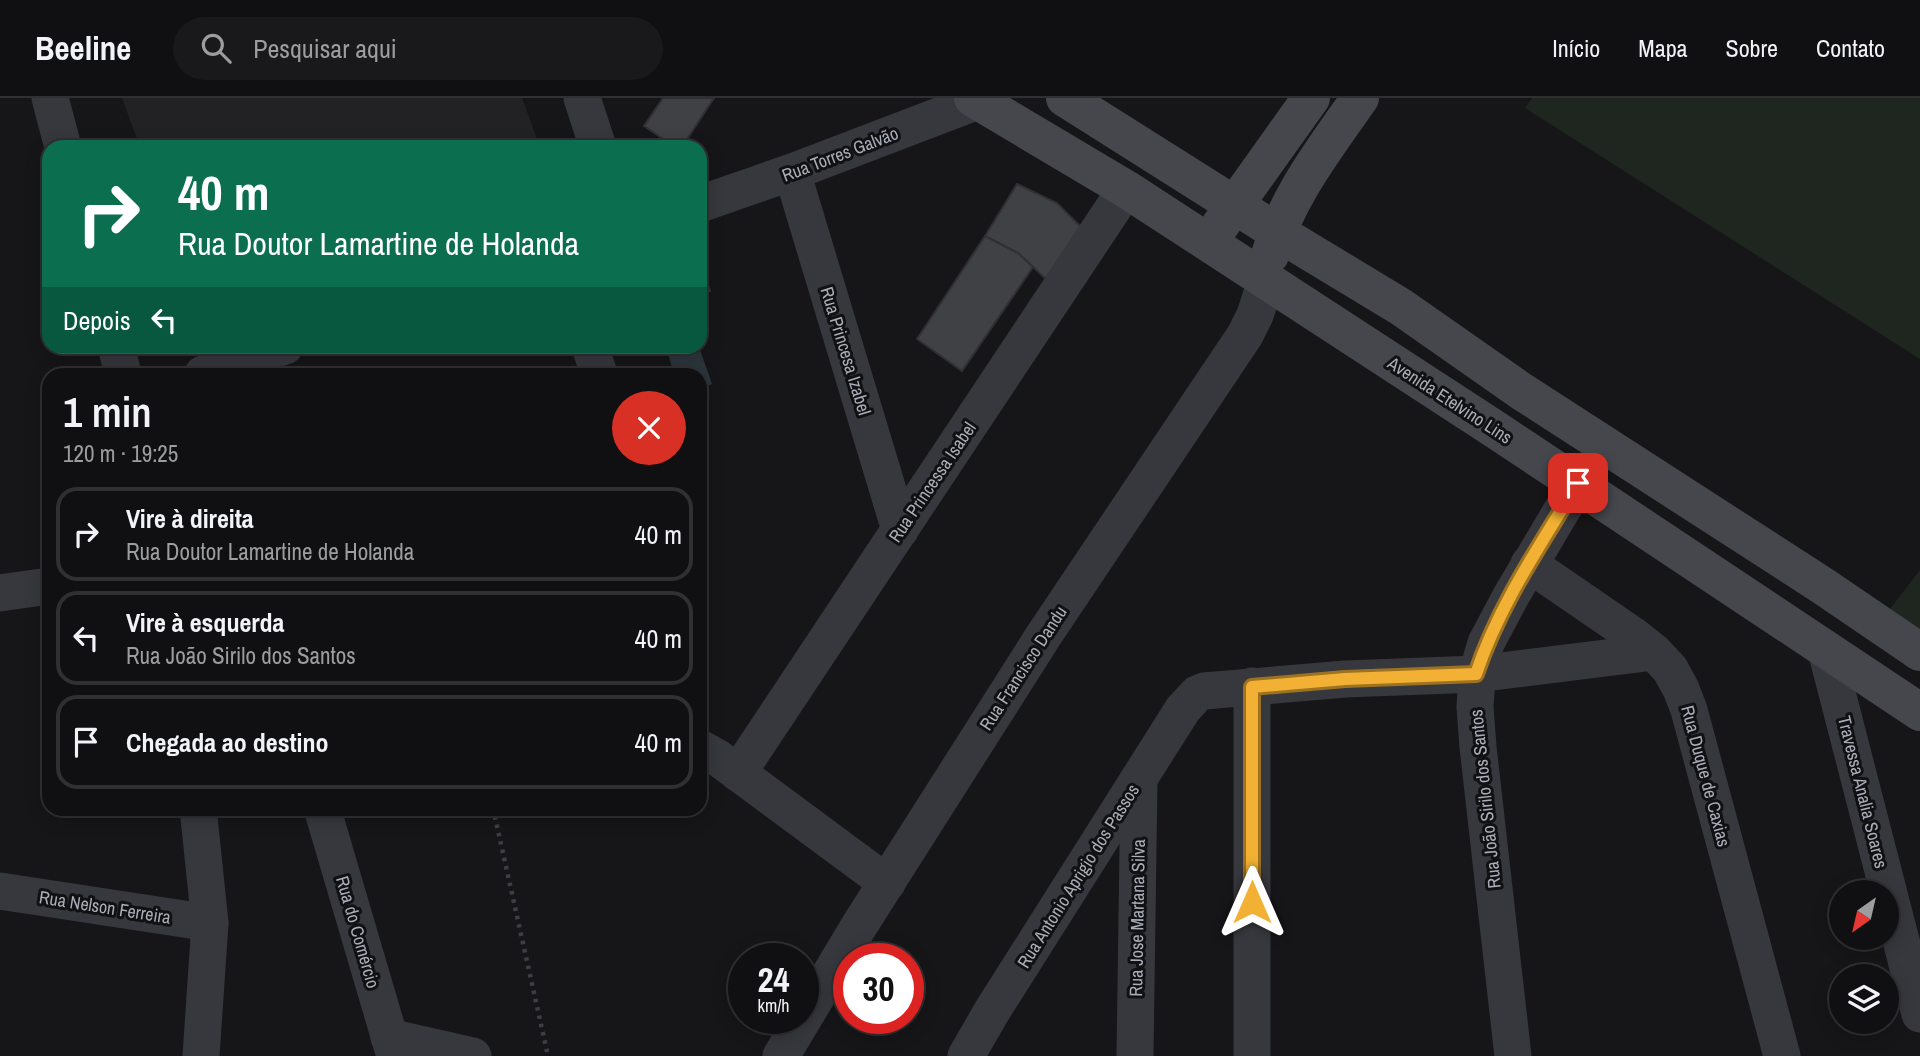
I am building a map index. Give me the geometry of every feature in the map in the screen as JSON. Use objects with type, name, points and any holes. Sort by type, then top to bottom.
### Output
[{"type":"main road","points":[[1065,98],[1401,307],[1521,391],[1823,586],[1920,652]]},
{"type":"main road","points":[[1266,281],[1269,258],[1277,232],[1310,169],[1360,98]]},
{"type":"main road","name":"Avenida Etelvino Lins","points":[[976,100],[1208,243],[1578,483],[1920,712]]},
{"type":"main road","points":[[1208,243],[1303,103]]},
{"type":"main road","points":[[1496,430],[1521,391]]},
{"type":"street","points":[[50,98],[61,140]]},
{"type":"street","points":[[582,98],[596,140]]},
{"type":"street","name":"Rua Torres Galvão","points":[[707,202],[792,173],[976,100]]},
{"type":"street","name":"Rua Princesa Izabel","points":[[792,173],[900,530]]},
{"type":"street","name":"Rua Princessa Isabel","points":[[738,773],[1126,190]]},
{"type":"street","name":"Rua Francisco Dandu","points":[[781,1056],[1044,635],[1245,335],[1266,281]]},
{"type":"street","points":[[221,368],[262,354]]},
{"type":"street","name":"Rua João Sirilo dos Santos","points":[[1513,1056],[1478,747],[1476,674],[1486,643],[1529,564],[1578,483]]},
{"type":"street","name":"Rua Duque de Caxias","points":[[1529,564],[1654,652],[1670,669],[1681,689],[1689,710],[1782,1056]]},
{"type":"street","points":[[0,593],[42,587]]},
{"type":"street","name":"Travessa Analia Soares","points":[[1826,650],[1920,1014]]},
{"type":"street","points":[[1252,1056],[1252,687],[1345,679],[1476,674],[1654,652]]},
{"type":"street","name":"Rua Antonio Aprigio dos Passos","points":[[966,1056],[992,1010],[1183,709],[1192,698],[1204,691],[1252,687]]},
{"type":"street","points":[[707,751],[887,883]]},
{"type":"street","name":"Rua Jose Martana Silva","points":[[1135,1056],[1139,779]]},
{"type":"street","points":[[199,816],[210,923],[201,1056]]},
{"type":"street","name":"Rua do Comércio","points":[[324,816],[392,1047]]},
{"type":"street","name":"Rua Nelson Ferreira","points":[[0,891],[210,923]]},
{"type":"street","points":[[392,1047],[473,1056]]},
{"type":"path","points":[[495,816],[548,1056]]},
{"type":"shaded area","points":[[122,98],[522,98],[537,140],[137,140]]},
{"type":"shaded area","points":[[1532,98],[1920,98],[1920,359],[1525,108]]},
{"type":"shaded area","points":[[668,354],[701,354],[706,368],[672,368]]},
{"type":"shaded area","points":[[707,370],[712,384],[707,386]]},
{"type":"shaded area","points":[[1920,570],[1920,659],[1873,631]]},
{"type":"building","points":[[663,98],[714,98],[687,140],[665,140],[644,126]]},
{"type":"building","points":[[1017,184],[1057,203],[1082,228],[1048,281],[1018,253],[985,236]]},
{"type":"building","points":[[985,236],[1018,253],[1033,267],[962,371],[917,339]]},
{"type":"route","points":[[1252,902],[1252,687],[1345,679],[1476,674],[1486,643],[1500,615],[1578,483]]}]
